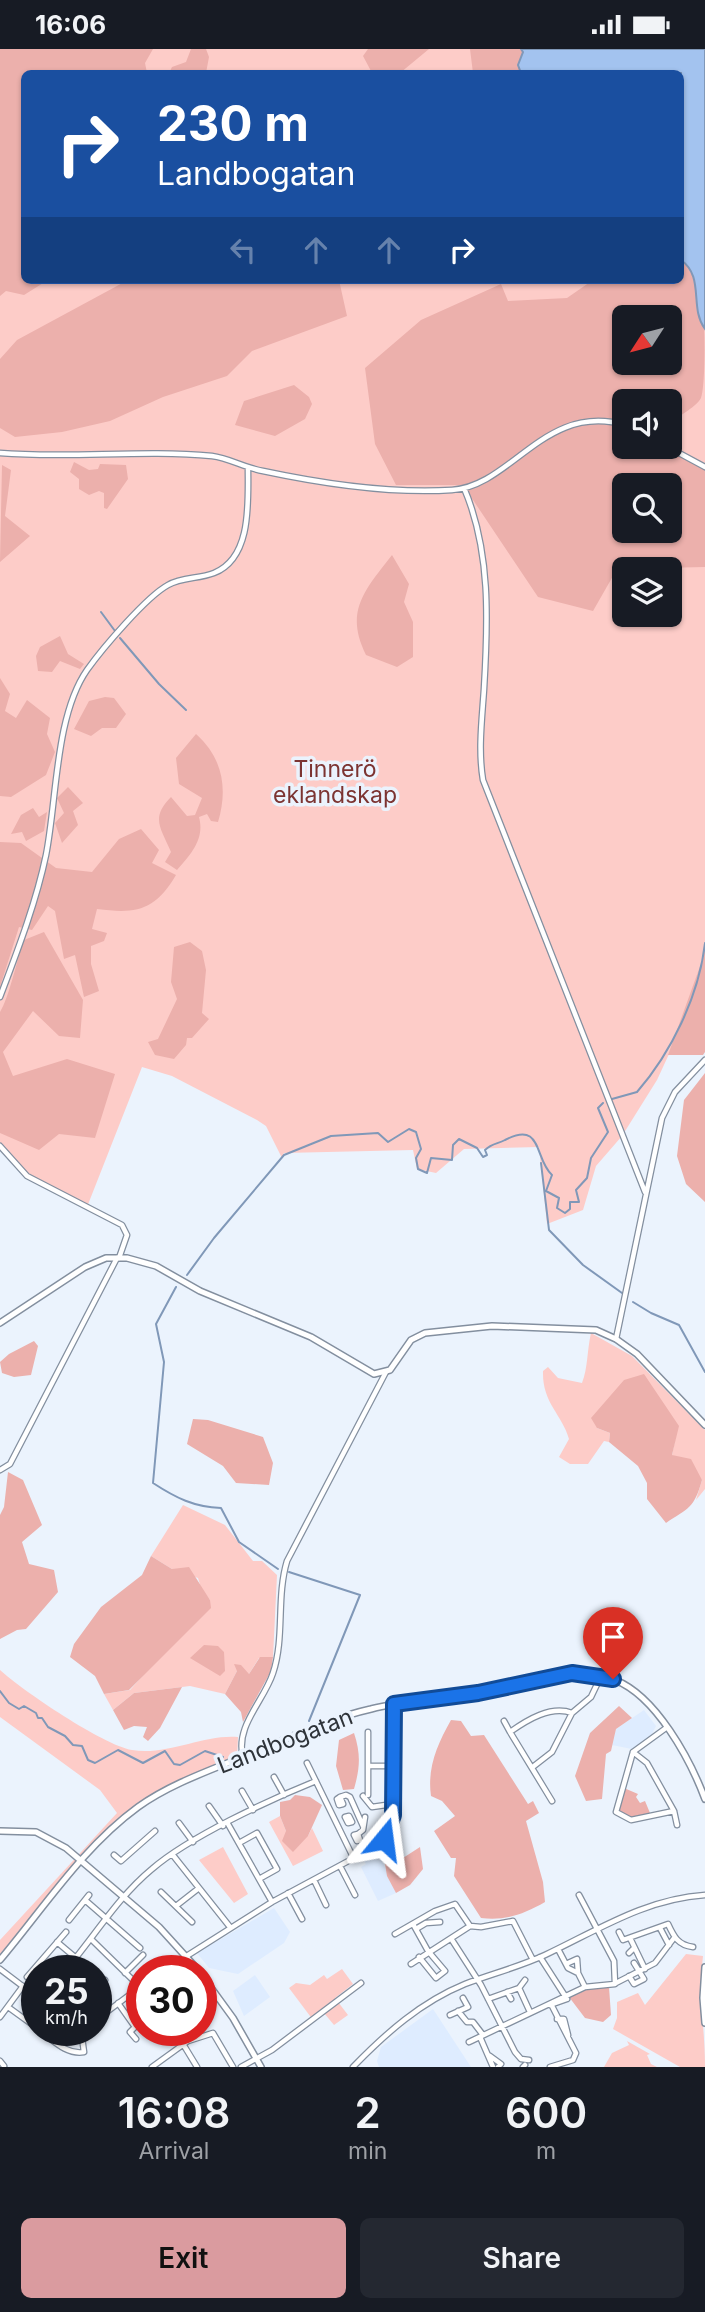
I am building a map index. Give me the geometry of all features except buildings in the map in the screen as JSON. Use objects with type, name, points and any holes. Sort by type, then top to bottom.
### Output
[{"type":"street","points":[[0,453],[195,455],[218,457],[248,468],[344,486],[464,488],[477,483],[559,429],[598,422],[612,424]]},
{"type":"street","points":[[682,455],[705,467]]},
{"type":"street","points":[[0,997],[46,856],[55,780],[73,694],[88,668],[154,596],[176,581],[220,570],[235,556],[240,548],[246,520],[248,468]]},
{"type":"street","points":[[464,488],[471,504],[487,591],[480,752],[483,780],[645,1192]]},
{"type":"street","points":[[616,1339],[645,1192],[666,1107],[675,1092],[705,1060]]},
{"type":"street","points":[[0,1146],[16,1166],[34,1181],[122,1225],[127,1235],[118,1258],[10,1464],[0,1470]]},
{"type":"street","points":[[0,1323],[85,1267],[118,1258],[156,1266],[200,1291],[311,1337],[374,1374],[386,1372]]},
{"type":"street","points":[[243,1757],[240,1739],[273,1674],[278,1652],[280,1582],[287,1561],[386,1372],[411,1340],[429,1332],[534,1326],[590,1329],[616,1339],[644,1361],[705,1425]]},
{"type":"street","name":"Landbogatan","points":[[0,1960],[112,1829],[153,1797],[340,1718],[394,1704],[478,1693],[558,1674],[586,1673],[601,1676],[634,1690],[651,1706],[705,1799]]},
{"type":"street","points":[[534,1766],[552,1752],[572,1713],[592,1697],[601,1676]]},
{"type":"street","points":[[0,1831],[36,1832],[57,1841],[125,1896],[186,1955],[288,1893],[372,1851],[384,1839],[392,1823],[394,1804],[394,1704]]},
{"type":"street","points":[[510,1732],[539,1716],[560,1710],[572,1713]]},
{"type":"street","points":[[503,1721],[534,1766],[552,1801]]},
{"type":"street","points":[[666,1728],[633,1752],[616,1812],[631,1820],[674,1811]]},
{"type":"street","points":[[368,1732],[366,1795],[372,1807],[394,1804]]},
{"type":"street","points":[[633,1752],[647,1763],[674,1811],[677,1825]]},
{"type":"street","points":[[307,1763],[354,1859]]},
{"type":"street","points":[[368,1766],[394,1766]]},
{"type":"street","points":[[274,1777],[284,1795]]},
{"type":"street","points":[[79,1955],[125,1896],[145,1875],[172,1854],[253,1810],[316,1781]]},
{"type":"street","points":[[242,1791],[253,1810]]},
{"type":"street","points":[[340,1797],[348,1796],[363,1826]]},
{"type":"street","points":[[209,1806],[239,1843],[272,1902]]},
{"type":"street","points":[[349,1816],[357,1812]]},
{"type":"street","points":[[358,1834],[365,1817]]},
{"type":"street","points":[[179,1823],[194,1842]]},
{"type":"street","points":[[114,1855],[121,1861],[155,1831]]},
{"type":"street","points":[[239,1843],[257,1833],[277,1869],[259,1879]]},
{"type":"street","points":[[172,1854],[230,1927]]},
{"type":"street","points":[[340,1866],[355,1895]]},
{"type":"street","points":[[314,1880],[326,1905]]},
{"type":"street","points":[[176,1906],[199,1888]]},
{"type":"street","points":[[161,1892],[192,1922]]},
{"type":"street","points":[[288,1893],[302,1919]]},
{"type":"street","points":[[579,1895],[614,1961],[615,1984]]},
{"type":"street","points":[[354,2067],[403,2019],[429,2003],[478,1980],[540,1957],[597,1928],[649,1906],[705,1895]]},
{"type":"street","points":[[69,1920],[87,1897],[140,1948]]},
{"type":"street","points":[[395,1934],[455,1904],[470,1926]]},
{"type":"street","points":[[411,1964],[470,1926],[481,1927],[513,1921],[533,1960]]},
{"type":"street","points":[[414,1926],[440,1922]]},
{"type":"street","points":[[619,1932],[623,1940],[668,1924],[674,1938],[693,1947]]},
{"type":"street","points":[[414,1926],[428,1951],[445,1971],[436,1977],[419,1957]]},
{"type":"street","points":[[660,1928],[668,1945]]},
{"type":"street","points":[[46,1955],[66,1932]]},
{"type":"street","points":[[629,1938],[635,1948],[644,1979],[634,1984],[629,1976]]},
{"type":"street","points":[[563,1996],[584,1987],[615,1984],[642,1970],[655,1963],[674,1938]]},
{"type":"street","points":[[92,1940],[125,1973]]},
{"type":"street","points":[[452,1940],[526,2065]]},
{"type":"street","points":[[57,1942],[72,1955]]},
{"type":"street","points":[[558,1948],[566,1964],[578,1973]]},
{"type":"street","points":[[629,1953],[635,1948]]},
{"type":"street","points":[[469,2042],[530,2012],[567,1999],[540,1957]]},
{"type":"street","points":[[566,1964],[577,1959],[578,1973],[584,1987]]},
{"type":"street","points":[[634,1963],[642,1970]]},
{"type":"street","points":[[705,1967],[702,1998],[705,2023]]},
{"type":"street","points":[[0,1969],[21,1985]]},
{"type":"street","points":[[488,1999],[519,1988],[525,1980]]},
{"type":"street","points":[[241,2067],[361,1983]]},
{"type":"street","points":[[519,1988],[530,2012]]},
{"type":"street","points":[[0,2017],[21,1989]]},
{"type":"street","points":[[507,1992],[511,1999]]},
{"type":"street","points":[[217,1994],[261,2067]]},
{"type":"street","points":[[112,2008],[126,1997]]},
{"type":"street","points":[[450,2015],[468,2007],[463,1998]]},
{"type":"street","points":[[118,2003],[126,2014]]},
{"type":"street","points":[[549,2005],[575,2047],[575,2057],[550,2067]]},
{"type":"street","points":[[8,2007],[21,2017]]},
{"type":"street","points":[[458,2011],[467,2022],[473,2022],[495,2067]]},
{"type":"street","points":[[217,2040],[233,2067]]},
{"type":"street","points":[[61,2046],[66,2050],[86,2052],[85,2046]]},
{"type":"street","points":[[152,2067],[180,2046]]},
{"type":"street","points":[[184,2046],[197,2067]]},
{"type":"shaded area","points":[[0,49],[153,49],[145,63],[146,70],[21,70],[21,284],[42,284],[24,295],[6,291],[0,296]]},
{"type":"shaded area","points":[[191,49],[206,49],[209,57],[207,70],[170,70],[186,62]]},
{"type":"shaded area","points":[[368,49],[429,49],[404,70],[370,70],[363,56]]},
{"type":"shaded area","points":[[470,49],[521,49],[523,52],[518,65],[520,70],[473,70]]},
{"type":"shaded area","points":[[684,262],[687,264],[694,275],[697,311],[704,328],[701,398],[682,415],[682,389],[612,389],[612,459],[682,459],[682,456],[705,469],[705,567],[682,568],[682,557],[612,557],[612,578],[593,611],[538,597],[463,485],[396,485],[375,444],[365,368],[421,320],[501,284],[508,301],[567,298],[587,284],[684,284]]},
{"type":"shaded area","points":[[121,284],[340,284],[347,316],[252,351],[227,376],[163,397],[110,421],[62,432],[15,437],[0,428],[0,359],[17,340]]},
{"type":"shaded area","points":[[294,385],[309,397],[312,404],[305,419],[275,436],[235,425],[244,401]]},
{"type":"shaded area","points":[[74,462],[89,470],[98,469],[100,464],[126,465],[128,479],[107,509],[104,508],[104,493],[99,491],[89,495],[79,489],[79,479],[70,472]]},
{"type":"shaded area","points":[[2,465],[11,470],[5,516],[30,536],[0,562]]},
{"type":"shaded area","points":[[392,555],[409,584],[404,602],[413,622],[413,657],[397,667],[366,655],[357,626],[357,613],[366,590]]},
{"type":"shaded area","points":[[60,636],[68,654],[84,664],[80,669],[60,661],[52,672],[38,671],[36,656],[40,647]]},
{"type":"shaded area","points":[[0,678],[10,694],[5,711],[16,718],[27,700],[50,718],[47,734],[55,752],[46,775],[11,797],[0,796]]},
{"type":"shaded area","points":[[114,698],[126,714],[116,728],[102,728],[91,736],[74,729],[89,701]]},
{"type":"shaded area","points":[[196,734],[212,753],[217,764],[223,798],[218,822],[211,821],[207,814],[199,817],[198,839],[192,852],[177,870],[165,862],[171,852],[161,830],[159,817],[171,797],[187,816],[195,815],[202,798],[179,784],[176,758]]},
{"type":"shaded area","points":[[68,787],[83,803],[73,811],[78,825],[62,843],[55,823],[64,813],[57,798]]},
{"type":"shaded area","points":[[33,808],[39,817],[47,812],[44,831],[26,841],[22,832],[11,834],[21,815]]},
{"type":"shaded area","points":[[141,829],[159,850],[152,863],[176,875],[160,896],[143,907],[123,911],[97,909],[92,929],[107,933],[104,941],[91,946],[91,964],[99,991],[84,997],[75,955],[64,959],[55,911],[48,906],[32,930],[19,927],[0,987],[0,842],[21,843],[56,868],[92,872],[119,839]]},
{"type":"shaded area","points":[[44,932],[83,1000],[80,1038],[59,1036],[33,1011],[3,1052],[13,1076],[67,1059],[115,1074],[95,1138],[59,1134],[39,1150],[0,1133],[0,1012],[7,998],[24,940]]},
{"type":"shaded area","points":[[190,942],[202,951],[206,970],[202,1013],[209,1019],[192,1038],[187,1038],[186,1045],[174,1059],[155,1055],[148,1042],[158,1039],[177,999],[171,982],[174,947]]},
{"type":"shaded area","points":[[705,944],[705,1052],[703,1055],[668,1055],[703,958]]},
{"type":"shaded area","points":[[705,1073],[705,1202],[686,1184],[677,1156],[684,1100]]},
{"type":"shaded area","points":[[34,1341],[38,1346],[31,1375],[14,1377],[2,1373],[0,1362]]},
{"type":"shaded area","points":[[644,1374],[679,1426],[672,1455],[691,1459],[702,1480],[689,1507],[666,1523],[647,1499],[647,1483],[638,1466],[609,1442],[610,1433],[597,1428],[591,1418],[624,1380]]},
{"type":"shaded area","points":[[193,1419],[208,1420],[263,1437],[273,1463],[269,1485],[236,1483],[223,1466],[187,1444]]},
{"type":"shaded area","points":[[8,1472],[23,1480],[42,1525],[22,1542],[29,1564],[54,1570],[58,1592],[26,1629],[17,1630],[0,1639],[0,1515],[4,1507]]},
{"type":"shaded area","points":[[151,1556],[172,1569],[189,1567],[210,1600],[211,1608],[129,1690],[104,1694],[95,1676],[70,1657],[74,1644],[101,1607],[142,1575]]},
{"type":"shaded area","points":[[204,1645],[218,1646],[224,1652],[225,1671],[220,1676],[190,1658]]},
{"type":"shaded area","points":[[260,1657],[273,1657],[271,1671],[243,1722],[241,1712],[225,1694],[237,1671],[234,1664],[241,1665],[249,1674]]},
{"type":"shaded area","points":[[182,1687],[160,1728],[148,1741],[143,1737],[147,1727],[134,1726],[124,1730],[113,1710],[134,1693]]},
{"type":"shaded area","points":[[619,1706],[632,1718],[616,1729],[611,1751],[606,1754],[602,1799],[586,1801],[575,1776],[590,1733]]},
{"type":"shaded area","points":[[644,1710],[656,1726],[651,1736],[632,1749],[612,1745],[616,1729]]},
{"type":"shaded area","points":[[451,1720],[461,1721],[471,1736],[484,1735],[528,1804],[533,1801],[539,1813],[526,1821],[543,1882],[545,1902],[522,1913],[499,1918],[481,1918],[454,1876],[456,1858],[451,1858],[434,1831],[455,1816],[442,1801],[431,1796],[430,1786],[434,1757]]},
{"type":"shaded area","points":[[354,1733],[359,1754],[358,1774],[354,1789],[343,1790],[336,1766],[339,1740]]},
{"type":"shaded area","points":[[624,1788],[638,1794],[636,1797],[640,1803],[645,1801],[650,1813],[631,1818],[619,1811]]},
{"type":"shaded area","points":[[295,1795],[310,1797],[322,1805],[308,1836],[293,1852],[282,1841],[286,1831],[280,1816],[280,1802],[290,1800]]},
{"type":"shaded area","points":[[420,1847],[423,1869],[410,1885],[396,1893],[387,1876],[385,1864],[395,1855],[403,1858]]},
{"type":"shaded area","points":[[379,1854],[396,1893],[378,1901],[361,1867],[366,1864],[364,1861]]},
{"type":"shaded area","points":[[274,1908],[290,1932],[284,1943],[238,1974],[217,1970],[217,1955],[197,1953]]},
{"type":"shaded area","points":[[255,1975],[270,1997],[244,2016],[233,1991]]},
{"type":"shaded area","points":[[587,1985],[609,1987],[611,2015],[603,2022],[585,2018],[566,1993]]},
{"type":"shaded area","points":[[433,2009],[471,2067],[379,2067],[377,2061],[381,2047]]},
{"type":"green space","name":"Tinnerö eklandskap","points":[[0,49],[705,49],[705,944],[703,958],[675,1041],[657,1080],[622,1136],[596,1166],[583,1210],[547,1224],[539,1147],[464,1149],[436,1173],[417,1169],[413,1150],[284,1153],[282,1158],[266,1126],[257,1120],[172,1076],[142,1067],[87,1207],[30,1178],[0,1147]]},
{"type":"green space","points":[[591,1333],[632,1356],[705,1430],[705,1489],[696,1500],[702,1480],[672,1455],[678,1426],[597,1428],[610,1433],[609,1442],[604,1441],[588,1464],[570,1464],[559,1457],[569,1439],[549,1400],[543,1371],[548,1367],[558,1378],[582,1383]]},
{"type":"green space","points":[[183,1505],[225,1525],[253,1561],[262,1561],[277,1575],[273,1657],[259,1658],[249,1674],[237,1671],[225,1694],[190,1686],[134,1693],[113,1710],[104,1694],[130,1690],[210,1600],[201,1588],[198,1578],[172,1569],[151,1556]]},
{"type":"green space","points":[[0,1670],[26,1691],[84,1728],[132,1750],[159,1750],[212,1739],[238,1737],[237,1757],[183,1780],[116,1821],[88,1848],[0,1954],[0,1940],[117,1813],[100,1790],[0,1717]]},
{"type":"green space","points":[[280,1816],[286,1831],[308,1836],[312,1828],[323,1851],[293,1866],[269,1822]]},
{"type":"green space","points":[[223,1847],[248,1894],[234,1903],[199,1860]]},
{"type":"green space","points":[[686,1954],[703,1956],[701,1999],[705,2067],[680,2067],[613,2029],[617,2018],[617,2002],[638,1993],[645,2005]]},
{"type":"green space","points":[[342,1969],[353,1984],[335,1998],[348,2015],[334,2025],[324,2013],[313,2020],[289,1988],[296,1983],[310,1985],[324,1975],[327,1979]]},
{"type":"green space","points":[[627,2041],[650,2054],[647,2055],[651,2064],[657,2067],[604,2067],[612,2053],[629,2045]]},
{"type":"water","points":[[521,49],[705,49],[705,329],[698,312],[693,275],[684,263],[684,70],[520,70],[518,65],[523,52]]},
{"type":"waterway","points":[[101,612],[115,631]]},
{"type":"waterway","points":[[120,638],[159,684],[186,710]]},
{"type":"waterway","points":[[612,1099],[637,1092],[672,1042],[697,983],[705,943]]},
{"type":"waterway","points":[[187,1275],[214,1238],[284,1155],[331,1136],[378,1133],[388,1142],[409,1129],[416,1132],[421,1149],[416,1158],[418,1169],[427,1173],[431,1158],[452,1160],[453,1145],[459,1139],[477,1148],[483,1157],[487,1155],[485,1150],[490,1146],[517,1135],[526,1135],[536,1144],[546,1168],[552,1175],[546,1191],[559,1198],[557,1208],[565,1213],[570,1209],[570,1202],[579,1202],[576,1190],[587,1178],[591,1158],[608,1132],[598,1108],[603,1103]]},
{"type":"waterway","points":[[541,1163],[549,1230],[583,1265],[622,1293]]},
{"type":"waterway","points":[[176,1287],[156,1324],[164,1362],[153,1483],[186,1501],[221,1508],[239,1542],[278,1569]]},
{"type":"waterway","points":[[633,1302],[679,1325],[705,1372]]},
{"type":"waterway","points":[[289,1572],[360,1595],[309,1721]]},
{"type":"waterway","points":[[0,1691],[9,1703],[19,1709],[24,1706],[36,1713],[48,1727],[65,1736],[73,1745],[82,1746],[88,1760],[95,1763],[118,1750],[143,1763],[165,1751],[174,1764],[180,1765],[205,1751],[223,1757]]},
{"type":"route","points":[[384,1839],[390,1829],[393,1815],[394,1704],[478,1693],[558,1674],[586,1673],[613,1679]]}]
